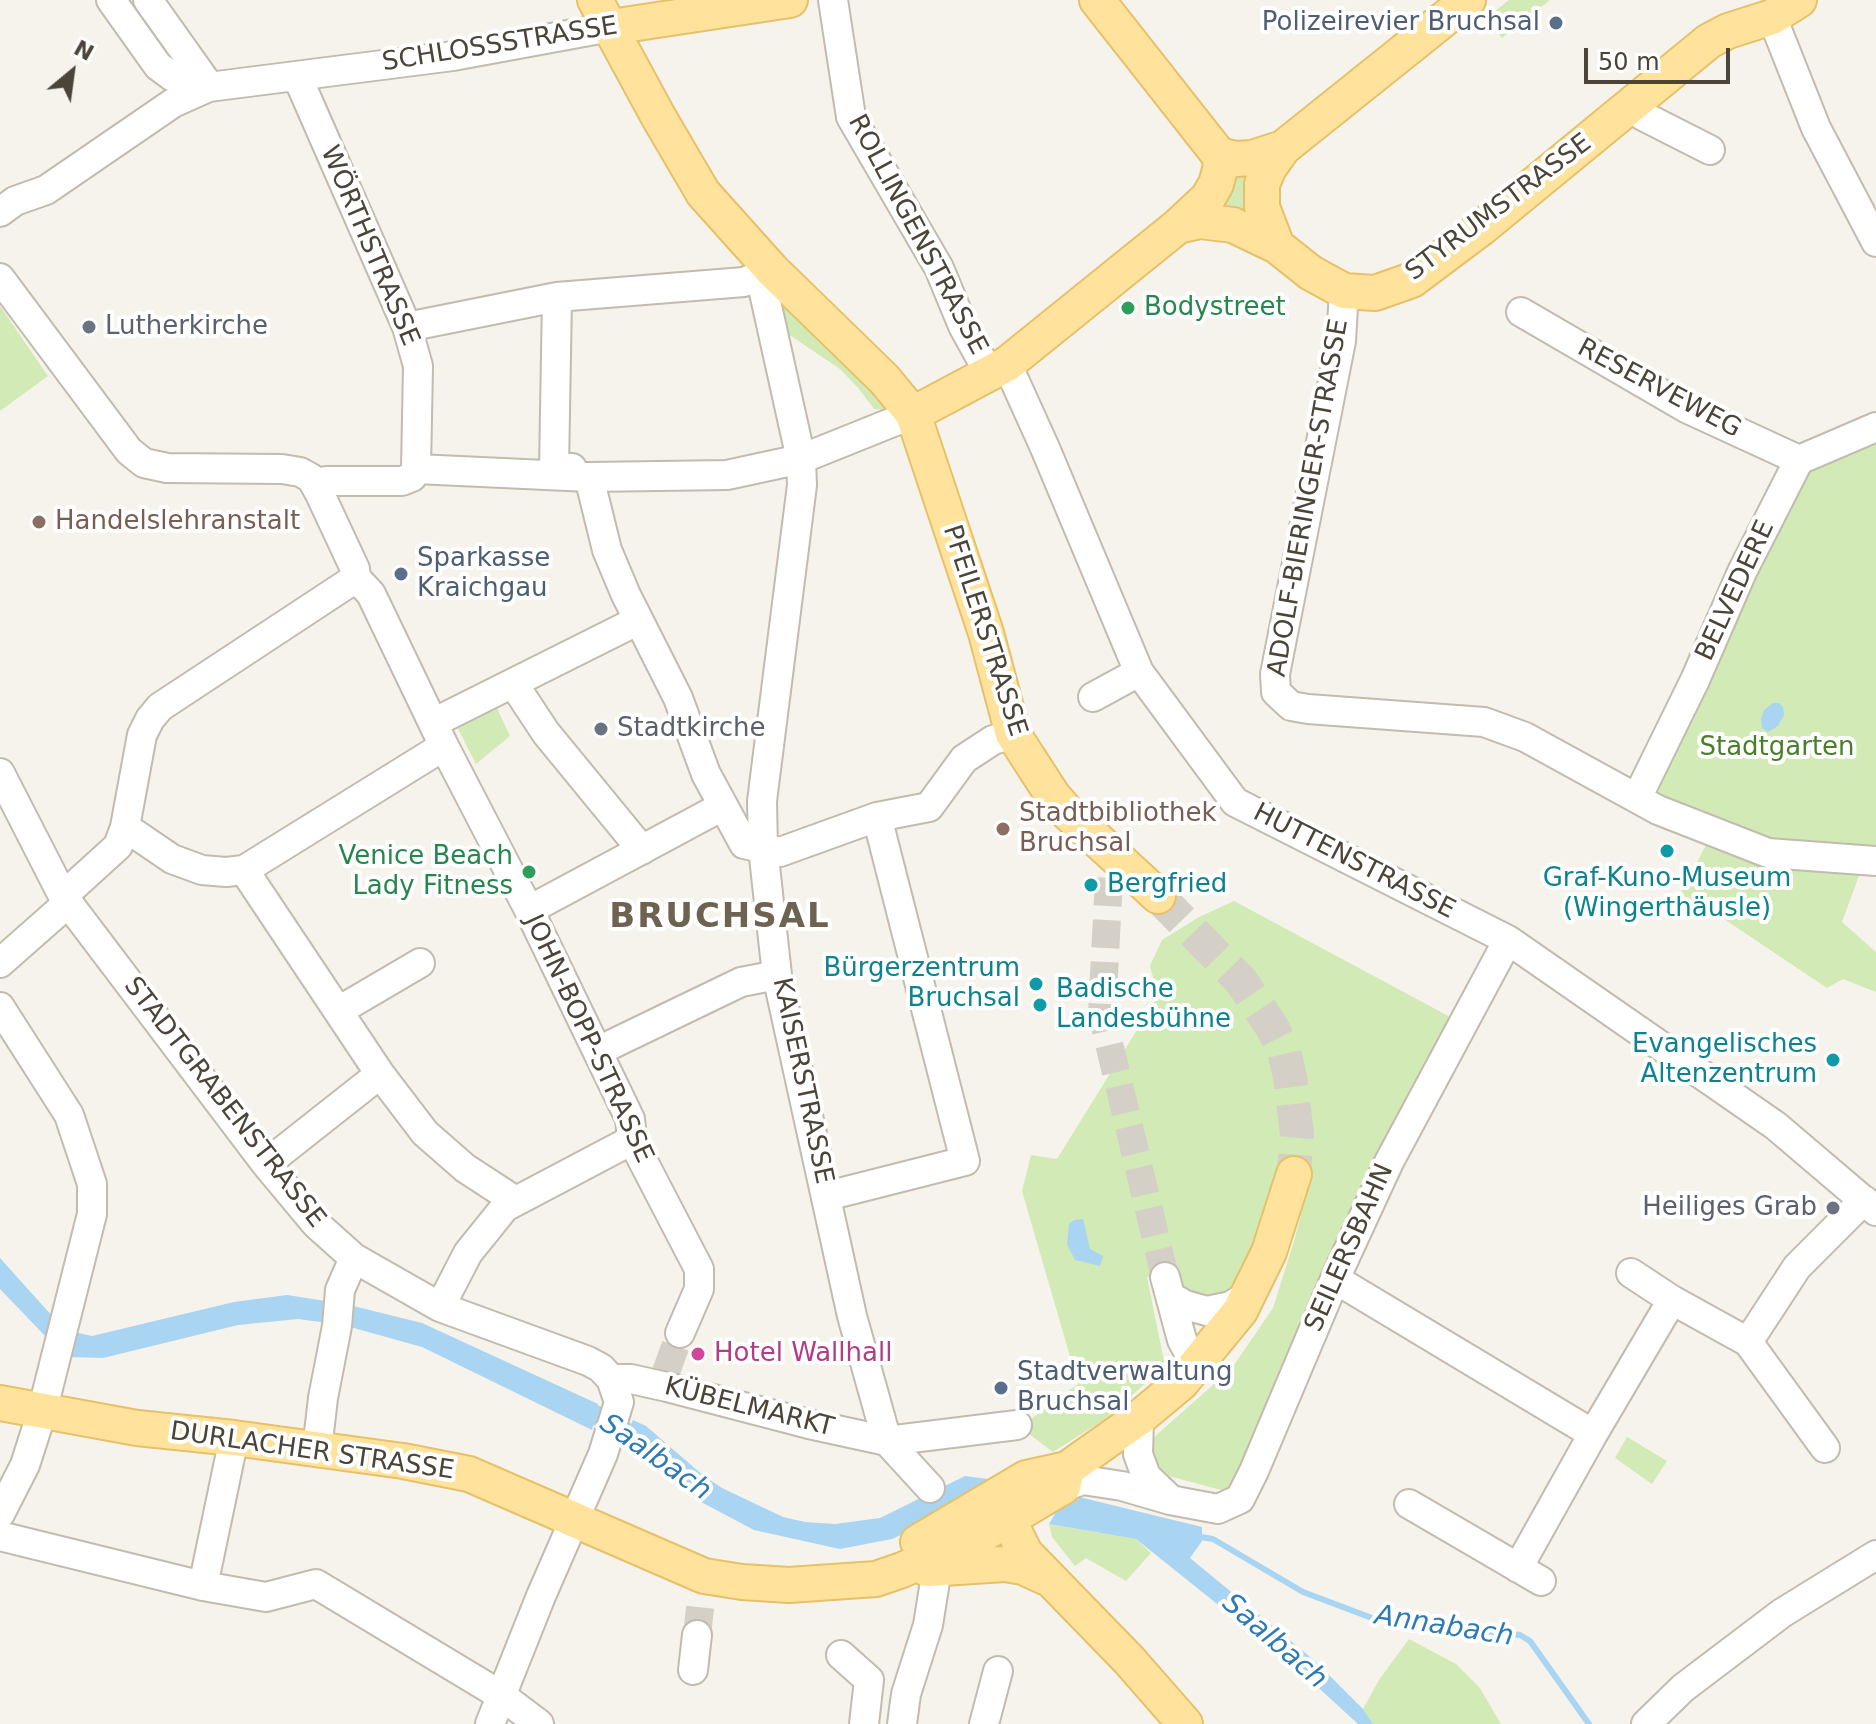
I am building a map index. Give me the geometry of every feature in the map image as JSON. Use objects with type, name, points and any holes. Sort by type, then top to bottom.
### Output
[{"type":"main road","name":"SCHLOSSSTRASSE","points":[[603,14],[790,0]]},
{"type":"main road","points":[[603,14],[703,193],[772,270],[884,379],[913,414],[998,368],[1178,226],[1208,198],[1216,184],[1221,166],[1219,155],[1097,0]]},
{"type":"main road","points":[[1277,246],[1262,207],[1262,184],[1283,148],[1452,5]]},
{"type":"main road","name":"STYRUMSTRASSE","points":[[1344,291],[1375,293],[1412,280],[1480,229],[1709,41],[1786,9]]},
{"type":"main road","points":[[1219,155],[1236,159],[1252,158],[1283,148]]},
{"type":"main road","points":[[1178,226],[1200,221],[1233,225],[1277,246],[1311,273],[1344,291]]},
{"type":"main road","name":"PFEILERSTRASSE","points":[[913,414],[986,633],[1013,734],[1053,796],[1111,867],[1158,896]]},
{"type":"main road","points":[[1185,1724],[1129,1660],[1025,1553],[1003,1506],[1062,1482],[1181,1383],[1196,1366],[1240,1311],[1249,1294],[1279,1226],[1294,1174]]},
{"type":"main road","name":"DURLACHER STRASSE","points":[[0,1403],[137,1428],[403,1461],[469,1474],[574,1520],[702,1587],[742,1582],[789,1585],[876,1579],[902,1570],[1003,1506]]},
{"type":"main road","name":"DURLACHER STRASSE","points":[[845,1581],[855,1567],[902,1551],[1003,1506]]},
{"type":"main road","points":[[902,1570],[1005,1564],[1023,1567],[1047,1578]]},
{"type":"street","points":[[111,0],[158,66],[173,77],[203,79]]},
{"type":"street","points":[[148,0],[203,79]]},
{"type":"street","name":"ROLLINGENSTRASSE","points":[[833,0],[851,117],[939,268],[963,326],[998,368]]},
{"type":"street","points":[[1786,9],[1816,128],[1876,242]]},
{"type":"street","name":"SCHLOSSSTRASSE","points":[[203,79],[297,76],[453,56],[603,14]]},
{"type":"street","name":"WÖRTHSTRASSE","points":[[297,76],[407,327],[418,366],[416,469]]},
{"type":"street","points":[[0,212],[15,201],[46,190],[203,79]]},
{"type":"street","points":[[1633,104],[1643,116],[1710,150]]},
{"type":"street","points":[[407,327],[557,297],[744,282],[772,270]]},
{"type":"street","name":"KAISERSTRASSE","points":[[772,270],[763,288],[801,459],[802,485],[762,801],[763,848],[777,975],[852,1316],[883,1428]]},
{"type":"street","points":[[0,278],[129,451],[144,463],[167,468],[282,469],[300,472],[311,478],[315,485],[326,481],[402,481],[412,477],[416,469],[581,476],[727,475],[801,459],[913,414]]},
{"type":"street","name":"ADOLF-BIERINGER-STRASSE","points":[[1344,291],[1341,341],[1275,674],[1276,692],[1291,706],[1308,709],[1484,722],[1525,737],[1658,810],[1768,853],[1876,861]]},
{"type":"street","points":[[557,297],[554,469],[572,468],[581,476],[607,550],[637,621],[678,698],[706,774],[744,844],[780,852],[877,817],[929,807],[964,759],[993,740],[1013,734]]},
{"type":"street","name":"RESERVEWEG","points":[[1521,312],[1686,408],[1799,460]]},
{"type":"street","name":"HUTTENSTRASSE","points":[[998,368],[1045,448],[1139,672],[1235,802],[1508,940],[1776,1126],[1870,1205]]},
{"type":"street","points":[[1799,460],[1876,427]]},
{"type":"street","name":"BELVEDERE","points":[[1637,798],[1695,680],[1742,572],[1799,460]]},
{"type":"street","name":"JOHN-BOPP-STRASSE","points":[[315,485],[355,569],[356,578],[371,594],[529,910],[630,1119],[632,1140],[699,1269],[699,1289],[680,1333]]},
{"type":"street","points":[[0,963],[118,846],[125,827],[142,735],[160,707],[356,578]]},
{"type":"street","points":[[125,827],[172,859],[202,870],[244,870],[513,683],[637,621]]},
{"type":"street","points":[[1093,697],[1139,672]]},
{"type":"street","points":[[513,683],[546,733],[642,850]]},
{"type":"street","name":"STADTGRABENSTRASSE","points":[[0,773],[65,900],[302,1210],[354,1258],[440,1307],[588,1361],[601,1368],[615,1390]]},
{"type":"street","points":[[529,910],[723,806]]},
{"type":"street","points":[[827,1196],[965,1161],[877,817]]},
{"type":"street","points":[[244,870],[380,1074],[425,1133],[465,1168],[514,1200]]},
{"type":"street","name":"SEILERSBAHN","points":[[1062,1482],[1083,1480],[1122,1486],[1170,1500],[1218,1509],[1240,1499],[1389,1162],[1508,940]]},
{"type":"street","points":[[340,1010],[420,963]]},
{"type":"street","points":[[598,1051],[741,982],[777,975]]},
{"type":"street","points":[[0,1007],[69,1115],[92,1184],[92,1214],[42,1412],[25,1465],[0,1514]]},
{"type":"street","points":[[266,1164],[380,1074]]},
{"type":"street","points":[[440,1307],[468,1253],[492,1221],[514,1200],[632,1140]]},
{"type":"street","points":[[1748,1342],[1797,1267],[1870,1205]]},
{"type":"street","points":[[317,1450],[340,1290],[354,1258]]},
{"type":"street","points":[[1631,1273],[1672,1300],[1748,1342],[1825,1448]]},
{"type":"street","points":[[1335,1279],[1593,1434]]},
{"type":"street","points":[[1196,1366],[1182,1340],[1168,1287],[1185,1305],[1207,1311],[1231,1306],[1249,1294]]},
{"type":"street","points":[[1409,1504],[1529,1575],[1593,1434],[1672,1300]]},
{"type":"street","name":"KÜBELMARKT","points":[[615,1390],[631,1379],[664,1379],[809,1424],[883,1428],[1017,1425]]},
{"type":"street","points":[[490,1724],[603,1454],[615,1390]]},
{"type":"street","points":[[1139,1418],[1138,1454],[1146,1476],[1170,1500]]},
{"type":"street","points":[[883,1428],[930,1488]]},
{"type":"street","points":[[203,1586],[234,1438]]},
{"type":"street","points":[[1110,1439],[1106,1456],[1112,1474],[1122,1486]]},
{"type":"street","points":[[0,1536],[203,1586],[266,1597],[316,1584],[502,1696],[539,1724]]},
{"type":"street","points":[[1646,1724],[1683,1688],[1782,1613],[1876,1555]]},
{"type":"street","points":[[902,1724],[906,1694],[928,1625],[937,1569]]},
{"type":"street","points":[[693,1670],[697,1635]]},
{"type":"street","points":[[841,1655],[869,1680],[864,1724]]},
{"type":"street","points":[[984,1724],[998,1671]]},
{"type":"green space","points":[[1509,0],[1550,0],[1502,38],[1486,18]]},
{"type":"green space","points":[[1229,175],[1256,177],[1258,217],[1209,209]]},
{"type":"green space","points":[[779,298],[893,411],[874,409],[840,369],[788,334]]},
{"type":"green space","points":[[0,306],[48,376],[0,411]]},
{"type":"green space","name":"Stadtgarten","points":[[1876,435],[1876,857],[1866,857],[1842,922],[1876,952],[1876,992],[1843,979],[1827,988],[1721,917],[1680,894],[1713,832],[1646,796],[1803,467]]},
{"type":"green space","points":[[496,706],[510,736],[476,764],[456,725]]},
{"type":"green space","points":[[1234,901],[1454,1019],[1240,1483],[1225,1491],[1165,1475],[1154,1458],[1152,1439],[1232,1368],[1273,1308],[1311,1176],[1276,1172],[1251,1249],[1229,1299],[1186,1296],[1177,1274],[1147,1277],[1165,1366],[1105,1419],[1053,1452],[1020,1427],[1078,1384],[1022,1191],[1031,1155],[1057,1159],[1158,996],[1150,966],[1162,940],[1199,917]]},
{"type":"green space","points":[[1627,1437],[1667,1461],[1652,1484],[1615,1458]]},
{"type":"green space","points":[[1049,1524],[1136,1539],[1151,1553],[1126,1581],[1086,1558],[1075,1566],[1052,1537]]},
{"type":"green space","points":[[1409,1639],[1456,1664],[1480,1688],[1501,1724],[1373,1724],[1363,1709],[1379,1680]]},
{"type":"water","points":[[1773,703],[1783,707],[1784,715],[1778,726],[1768,732],[1762,728],[1761,719],[1764,710]]},
{"type":"water","points":[[1083,1219],[1090,1249],[1103,1256],[1100,1266],[1075,1260],[1067,1244],[1069,1224]]},
{"type":"water","points":[[0,1258],[53,1317],[47,1338],[0,1289]]},
{"type":"water","points":[[287,1295],[345,1304],[422,1323],[598,1404],[592,1430],[422,1347],[343,1325],[298,1319],[238,1325],[103,1358],[68,1357],[74,1332],[92,1336],[234,1302]]},
{"type":"water","points":[[633,1420],[646,1426],[722,1488],[783,1517],[805,1522],[835,1524],[880,1518],[965,1476],[995,1480],[929,1522],[892,1539],[840,1549],[754,1530],[703,1503],[644,1455],[622,1444]]},
{"type":"water","points":[[1075,1496],[1202,1527],[1202,1541],[1190,1558],[1315,1661],[1363,1709],[1373,1724],[1358,1724],[1297,1668],[1136,1539],[1049,1524],[1056,1512]]},
{"type":"waterway","name":"Saalbach","points":[[570,1403],[614,1424],[650,1449]]},
{"type":"waterway","name":"Annabach","points":[[1194,1536],[1213,1539],[1303,1592],[1372,1618],[1520,1635],[1530,1641],[1589,1724]]},
{"type":"tunnel","points":[[1109,878],[1102,1014],[1165,1277]]},
{"type":"tunnel","points":[[1158,896],[1241,981],[1284,1051],[1297,1134],[1294,1174]]},
{"type":"tunnel","points":[[666,1372],[680,1333]]},
{"type":"tunnel","points":[[697,1635],[701,1599]]},
{"type":"place","name":"Polizeirevier Bruchsal","points":[[1556,23]]},
{"type":"place","name":"Bodystreet","points":[[1128,308]]},
{"type":"place","name":"Lutherkirche","points":[[89,327]]},
{"type":"place","name":"Handelslehranstalt","points":[[39,522]]},
{"type":"place","name":"Sparkasse Kraichgau","points":[[401,574]]},
{"type":"place","name":"Stadtkirche","points":[[601,729]]},
{"type":"place","name":"Stadtbibliothek Bruchsal","points":[[1003,829]]},
{"type":"place","name":"Graf-Kuno-Museum (Wingerthäusle)","points":[[1667,851]]},
{"type":"place","name":"Venice Beach Lady Fitness","points":[[529,872]]},
{"type":"place","name":"Bergfried","points":[[1091,885]]},
{"type":"place","name":"Bürgerzentrum Bruchsal","points":[[1036,984]]},
{"type":"place","name":"Badische Landesbühne","points":[[1040,1005]]},
{"type":"place","name":"Evangelisches Altenzentrum","points":[[1833,1060]]},
{"type":"place","name":"Heiliges Grab","points":[[1833,1208]]},
{"type":"place","name":"Hotel Wallhall","points":[[698,1354]]},
{"type":"place","name":"Stadtverwaltung Bruchsal","points":[[1001,1388]]},
{"type":"district","name":"BRUCHSAL","points":[[720,918]]}]
